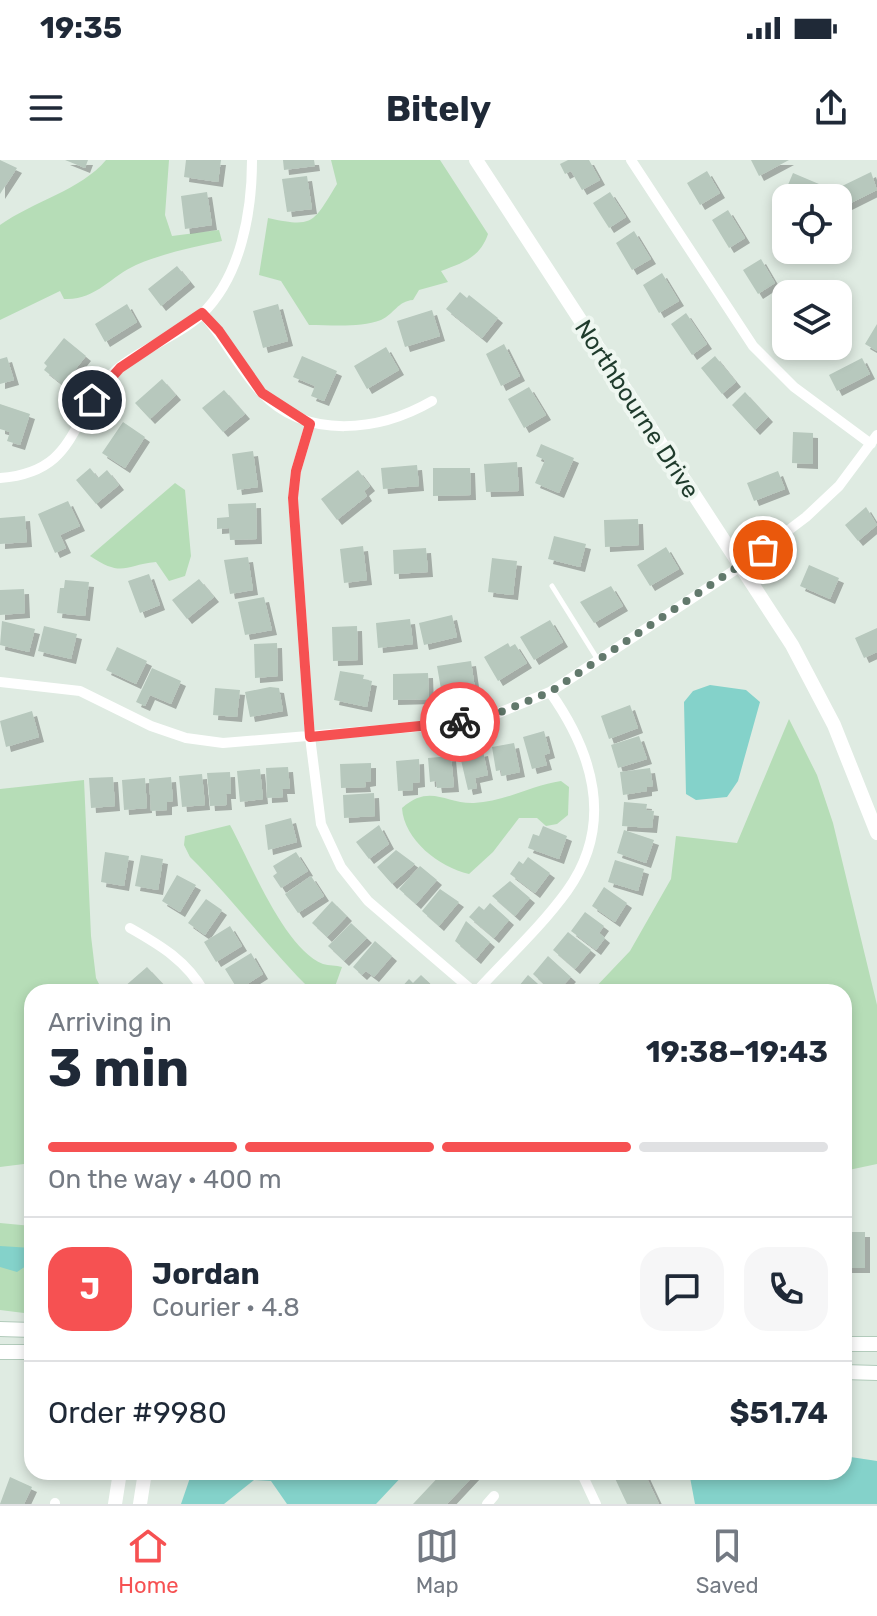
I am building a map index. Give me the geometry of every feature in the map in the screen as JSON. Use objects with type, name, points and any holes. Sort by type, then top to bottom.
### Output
[{"type":"street","points":[[0,478],[29,472],[50,461],[70,443],[108,379],[202,313],[229,275],[240,248],[250,202],[252,160]]},
{"type":"street","name":"Northbourne Drive","points":[[476,160],[817,688],[877,833]]},
{"type":"street","points":[[0,682],[22,682],[80,691],[151,726],[186,738],[223,743],[451,724],[496,714],[550,692],[741,566],[817,507],[839,486],[874,440],[794,387],[753,346],[631,160]]},
{"type":"street","points":[[202,313],[219,331],[262,393],[310,424],[337,427],[371,424],[405,417],[432,401]]},
{"type":"street","points":[[310,424],[296,471],[293,498],[310,737],[321,824],[341,867],[368,901],[466,984]]},
{"type":"street","points":[[482,984],[568,890],[585,855],[592,825],[594,794],[589,760],[575,728],[550,692]]},
{"type":"street","points":[[130,928],[168,950],[194,973],[200,984]]},
{"type":"street","points":[[0,1329],[24,1330]]},
{"type":"street","points":[[852,1344],[877,1344]]},
{"type":"street","points":[[0,1352],[24,1352]]},
{"type":"street","points":[[852,1372],[877,1373]]},
{"type":"street","points":[[115,1504],[119,1480]]},
{"type":"street","points":[[140,1504],[144,1480]]},
{"type":"street","points":[[585,1480],[596,1504]]},
{"type":"lane","points":[[552,586],[598,660]]},
{"type":"green space","points":[[106,160],[169,160],[165,215],[172,236],[219,230],[222,241],[136,265],[85,296],[64,299],[60,291],[0,320],[0,225],[84,179]]},
{"type":"green space","points":[[331,160],[440,160],[488,234],[485,242],[469,258],[441,271],[448,282],[419,290],[413,300],[381,320],[355,325],[309,325],[281,281],[259,275],[268,218],[304,222],[317,215],[337,184]]},
{"type":"green space","points":[[175,483],[185,490],[191,556],[185,576],[169,581],[156,562],[117,568],[90,556]]},
{"type":"green space","points":[[789,719],[817,775],[833,823],[877,1005],[877,1164],[852,1169],[852,984],[599,984],[630,951],[671,879],[676,836],[737,843]]},
{"type":"green space","points":[[84,780],[91,936],[99,984],[24,984],[24,1164],[0,1167],[0,789]]},
{"type":"green space","points":[[561,781],[569,787],[568,815],[557,824],[546,826],[537,818],[519,818],[493,852],[469,874],[446,865],[425,850],[404,820],[402,808],[421,797],[485,802]]},
{"type":"green space","points":[[230,825],[269,902],[295,941],[323,964],[342,967],[336,984],[305,984],[190,857],[184,845],[185,836]]},
{"type":"green space","points":[[0,1223],[24,1225],[24,1313],[0,1310]]},
{"type":"water","points":[[710,685],[746,690],[760,702],[738,781],[727,797],[696,800],[686,794],[684,702],[693,691]]},
{"type":"water","points":[[0,1246],[24,1248],[24,1267],[17,1272],[0,1267]]},
{"type":"water","points":[[852,1457],[877,1461],[877,1504],[695,1504],[690,1480],[852,1480]]},
{"type":"water","points":[[189,1480],[254,1480],[224,1504],[181,1504]]},
{"type":"water","points":[[254,1480],[398,1480],[376,1504],[287,1504],[271,1481]]},
{"type":"building","points":[[0,160],[17,168],[0,194]]},
{"type":"building","points":[[65,160],[88,160],[85,168]]},
{"type":"building","points":[[186,160],[221,160],[218,182],[184,177]]},
{"type":"building","points":[[283,160],[314,160],[315,166],[284,170]]},
{"type":"building","points":[[568,160],[589,160],[600,180],[582,190],[571,171],[565,174],[560,164]]},
{"type":"building","points":[[751,160],[789,160],[759,176]]},
{"type":"building","points":[[707,171],[720,193],[700,205],[687,183]]},
{"type":"building","points":[[871,172],[877,190],[852,202],[852,184],[846,184]]},
{"type":"building","points":[[793,173],[819,184],[788,184]]},
{"type":"building","points":[[307,176],[312,209],[287,212],[282,179]]},
{"type":"building","points":[[207,192],[212,225],[185,229],[181,196]]},
{"type":"building","points":[[610,192],[626,217],[609,228],[593,203]]},
{"type":"building","points":[[728,210],[745,238],[729,248],[712,220]]},
{"type":"building","points":[[634,231],[651,259],[632,270],[616,243]]},
{"type":"building","points":[[761,259],[773,280],[772,285],[758,294],[743,270]]},
{"type":"building","points":[[177,266],[190,282],[161,306],[148,289]]},
{"type":"building","points":[[662,273],[679,301],[659,313],[643,285]]},
{"type":"building","points":[[460,292],[467,298],[469,295],[498,318],[482,338],[446,309]]},
{"type":"building","points":[[127,304],[137,322],[105,342],[95,324]]},
{"type":"building","points":[[278,304],[288,341],[263,348],[253,311]]},
{"type":"building","points":[[432,310],[440,336],[405,347],[397,321]]},
{"type":"building","points":[[686,313],[707,344],[692,355],[671,324]]},
{"type":"building","points":[[877,324],[877,351],[865,344]]},
{"type":"building","points":[[64,338],[86,356],[63,385],[44,370],[47,366],[44,363]]},
{"type":"building","points":[[504,344],[520,376],[501,386],[486,354]]},
{"type":"building","points":[[386,347],[399,370],[367,389],[354,366]]},
{"type":"building","points":[[302,356],[337,371],[324,401],[311,396],[315,386],[293,377]]},
{"type":"building","points":[[715,356],[736,382],[722,394],[701,368]]},
{"type":"building","points":[[7,357],[14,380],[0,384],[0,359]]},
{"type":"building","points":[[862,358],[870,374],[837,391],[829,375]]},
{"type":"building","points":[[162,379],[176,395],[150,419],[135,403]]},
{"type":"building","points":[[529,387],[546,415],[524,428],[508,399]]},
{"type":"building","points":[[224,390],[245,414],[223,432],[202,408]]},
{"type":"building","points":[[745,392],[768,417],[755,430],[732,405]]},
{"type":"building","points":[[0,404],[30,414],[20,445],[7,441],[10,432],[0,429]]},
{"type":"building","points":[[123,422],[145,437],[125,468],[102,453]]},
{"type":"building","points":[[793,432],[813,433],[813,464],[792,463]]},
{"type":"building","points":[[541,444],[574,458],[559,493],[535,483],[545,460],[536,456]]},
{"type":"building","points":[[253,451],[258,487],[237,490],[232,454]]},
{"type":"building","points":[[517,462],[519,491],[486,492],[484,464]]},
{"type":"building","points":[[417,465],[419,486],[383,489],[381,468]]},
{"type":"building","points":[[90,468],[98,478],[107,470],[119,485],[96,504],[76,480]]},
{"type":"building","points":[[433,468],[470,468],[471,495],[433,496]]},
{"type":"building","points":[[358,470],[370,486],[364,491],[367,496],[337,520],[321,499]]},
{"type":"building","points":[[778,471],[785,489],[754,501],[747,483]]},
{"type":"building","points":[[68,501],[80,526],[60,535],[66,548],[55,553],[38,514]]},
{"type":"building","points":[[256,503],[257,539],[230,540],[229,528],[217,529],[217,518],[229,517],[228,504]]},
{"type":"building","points":[[866,507],[877,525],[858,541],[845,525]]},
{"type":"building","points":[[25,516],[27,542],[0,544],[0,518]]},
{"type":"building","points":[[638,519],[639,545],[605,547],[604,520]]},
{"type":"building","points":[[554,536],[586,544],[580,567],[548,559]]},
{"type":"building","points":[[363,546],[367,580],[344,583],[340,549]]},
{"type":"building","points":[[666,547],[679,569],[650,586],[637,565]]},
{"type":"building","points":[[426,548],[428,572],[394,574],[393,550]]},
{"type":"building","points":[[248,557],[253,590],[230,594],[224,560]]},
{"type":"building","points":[[492,558],[517,561],[513,595],[488,592]]},
{"type":"building","points":[[809,565],[839,578],[830,599],[800,586]]},
{"type":"building","points":[[149,574],[160,605],[140,613],[128,581]]},
{"type":"building","points":[[199,579],[214,597],[187,619],[172,600]]},
{"type":"building","points":[[65,580],[89,582],[85,616],[57,613],[60,588],[64,588]]},
{"type":"building","points":[[611,586],[623,606],[594,623],[580,602]]},
{"type":"building","points":[[24,589],[25,613],[0,615],[0,590]]},
{"type":"building","points":[[264,597],[272,630],[245,635],[238,602]]},
{"type":"building","points":[[452,615],[457,637],[424,645],[419,623]]},
{"type":"building","points":[[410,619],[413,644],[378,648],[376,623]]},
{"type":"building","points":[[550,620],[563,642],[534,660],[520,637]]},
{"type":"building","points":[[2,621],[35,629],[29,652],[0,645]]},
{"type":"building","points":[[44,626],[77,634],[71,659],[38,651]]},
{"type":"building","points":[[357,626],[358,660],[333,661],[332,627]]},
{"type":"building","points":[[877,628],[877,652],[864,658],[855,638]]},
{"type":"building","points":[[277,643],[278,676],[255,678],[254,644]]},
{"type":"building","points":[[508,643],[510,647],[515,644],[527,663],[498,681],[484,657]]},
{"type":"building","points":[[117,647],[147,661],[136,684],[106,670]]},
{"type":"building","points":[[471,661],[475,689],[442,695],[437,666]]},
{"type":"building","points":[[152,668],[181,681],[171,704],[150,695],[145,706],[136,702]]},
{"type":"building","points":[[340,671],[364,675],[363,679],[372,681],[367,707],[334,700]]},
{"type":"building","points":[[428,673],[429,699],[393,700],[393,674]]},
{"type":"building","points":[[215,688],[240,690],[237,717],[213,715]]},
{"type":"building","points":[[279,688],[283,711],[250,717],[245,692]]},
{"type":"building","points":[[630,705],[638,728],[609,739],[601,716]]},
{"type":"building","points":[[32,711],[39,737],[6,747],[0,721]]},
{"type":"building","points":[[544,731],[550,753],[544,755],[547,765],[532,769],[523,737]]},
{"type":"building","points":[[639,736],[647,759],[618,768],[611,745]]},
{"type":"building","points":[[514,743],[520,772],[502,776],[501,770],[496,771],[492,747]]},
{"type":"building","points":[[483,751],[488,775],[475,778],[477,788],[468,790],[460,756]]},
{"type":"building","points":[[451,756],[454,787],[437,788],[436,781],[430,782],[428,758]]},
{"type":"building","points":[[419,759],[420,782],[413,783],[413,790],[398,791],[396,761]]},
{"type":"building","points":[[371,763],[371,781],[365,782],[366,787],[341,788],[340,764]]},
{"type":"building","points":[[288,767],[290,789],[282,789],[283,797],[267,798],[266,768]]},
{"type":"building","points":[[650,768],[653,786],[647,787],[647,791],[623,795],[620,772]]},
{"type":"building","points":[[260,769],[263,799],[240,802],[237,771]]},
{"type":"building","points":[[230,772],[231,794],[226,794],[227,805],[210,806],[207,773]]},
{"type":"building","points":[[202,774],[205,805],[182,807],[179,776]]},
{"type":"building","points":[[113,777],[115,806],[91,808],[89,778]]},
{"type":"building","points":[[171,777],[173,801],[167,802],[167,810],[151,811],[149,779]]},
{"type":"building","points":[[145,778],[147,808],[124,810],[122,780]]},
{"type":"building","points":[[374,793],[375,816],[344,818],[343,795]]},
{"type":"building","points":[[624,802],[647,804],[646,810],[654,811],[652,828],[622,826]]},
{"type":"building","points":[[291,818],[297,842],[268,850],[265,825]]},
{"type":"building","points":[[379,825],[389,844],[369,859],[356,842]]},
{"type":"building","points":[[543,826],[567,836],[559,859],[528,848],[533,834],[539,836]]},
{"type":"building","points":[[624,830],[654,840],[646,863],[617,853]]},
{"type":"building","points":[[396,850],[415,864],[392,884],[377,867]]},
{"type":"building","points":[[105,852],[129,856],[124,886],[101,882]]},
{"type":"building","points":[[296,852],[308,871],[281,888],[273,876],[277,873],[273,866]]},
{"type":"building","points":[[141,855],[163,859],[158,890],[135,886]]},
{"type":"building","points":[[528,857],[550,873],[535,893],[510,874],[519,861],[523,864]]},
{"type":"building","points":[[615,860],[644,869],[638,891],[608,882]]},
{"type":"building","points":[[420,866],[437,880],[416,904],[399,889]]},
{"type":"building","points":[[177,875],[196,885],[180,912],[162,901]]},
{"type":"building","points":[[311,876],[324,896],[298,913],[285,894]]},
{"type":"building","points":[[510,881],[530,898],[515,916],[492,896]]},
{"type":"building","points":[[604,887],[627,903],[615,922],[592,906]]},
{"type":"building","points":[[440,889],[459,902],[439,926],[422,911]]},
{"type":"building","points":[[206,899],[222,910],[205,935],[188,923]]},
{"type":"building","points":[[332,901],[347,916],[327,937],[312,923]]},
{"type":"building","points":[[490,903],[509,920],[494,938],[469,917],[479,906],[484,910]]},
{"type":"building","points":[[585,912],[604,926],[599,933],[605,938],[596,950],[571,931]]},
{"type":"building","points":[[466,921],[490,942],[476,959],[455,941]]},
{"type":"building","points":[[351,923],[367,938],[344,961],[328,946]]},
{"type":"building","points":[[230,926],[242,946],[216,962],[204,942]]},
{"type":"building","points":[[568,932],[591,950],[575,969],[553,950]]},
{"type":"building","points":[[375,941],[392,956],[374,977],[366,971],[362,975],[353,967]]},
{"type":"building","points":[[251,953],[263,974],[247,984],[234,984],[225,969]]},
{"type":"building","points":[[548,956],[571,977],[564,984],[544,984],[533,974]]},
{"type":"building","points":[[147,967],[163,984],[127,984]]},
{"type":"building","points":[[421,975],[431,984],[404,984],[409,979],[413,983]]},
{"type":"building","points":[[528,975],[538,984],[521,984]]},
{"type":"building","points":[[852,1232],[865,1232],[865,1268],[852,1268]]},
{"type":"building","points":[[10,1477],[32,1487],[24,1504],[0,1504]]},
{"type":"building","points":[[436,1480],[469,1480],[447,1504],[413,1504]]},
{"type":"building","points":[[616,1480],[648,1480],[659,1504],[627,1504]]},
{"type":"way so far","points":[[460,722],[496,714],[550,692],[763,550]]},
{"type":"route","points":[[92,400],[120,368],[202,313],[219,331],[262,393],[285,411],[310,424],[296,471],[293,498],[310,737],[460,722]]}]
